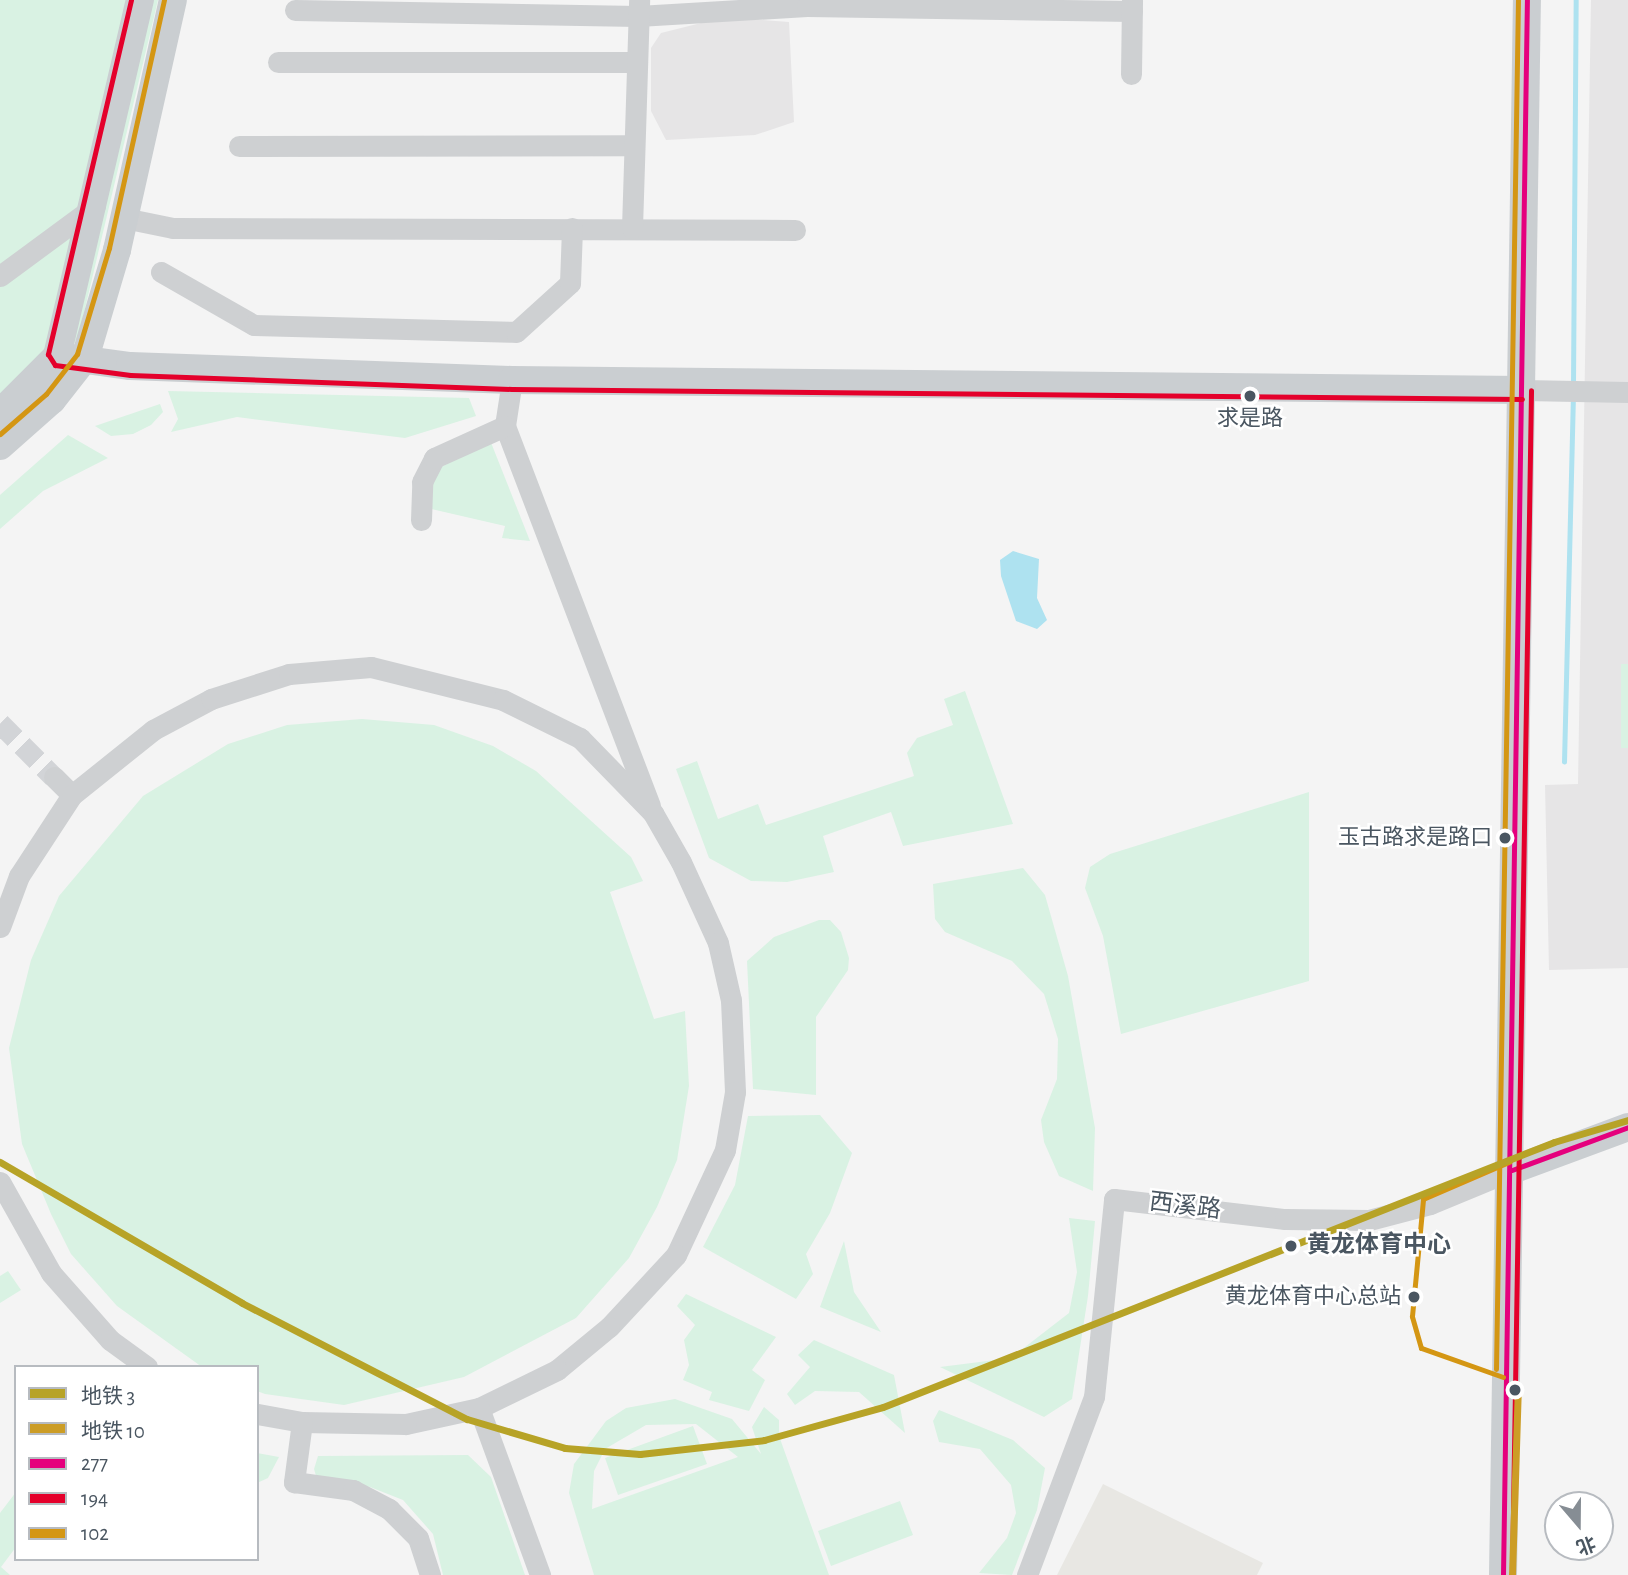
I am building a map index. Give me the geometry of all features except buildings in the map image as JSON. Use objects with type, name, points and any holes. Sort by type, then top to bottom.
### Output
[{"type":"main road","points":[[0,412],[71,357],[97,205],[140,0]]},
{"type":"main road","points":[[0,446],[52,400],[71,357],[124,218],[173,0]]},
{"type":"main road","points":[[1503,1575],[1533,390],[1527,0]]},
{"type":"main road","points":[[71,357],[130,366],[512,380],[1533,390]]},
{"type":"main road","name":"西溪路","points":[[1512,1170],[1628,1127]]},
{"type":"street","points":[[295,10],[638,8],[807,3],[1132,6],[1132,74]]},
{"type":"street","points":[[632,228],[638,8]]},
{"type":"street","points":[[278,62],[637,61]]},
{"type":"street","points":[[239,146],[634,145]]},
{"type":"street","points":[[0,275],[97,205]]},
{"type":"street","points":[[124,218],[173,228],[795,230]]},
{"type":"street","points":[[161,272],[254,325],[516,332],[570,283],[572,228]]},
{"type":"street","points":[[259,1413],[302,1422],[406,1424],[479,1408],[557,1370],[657,1279],[676,1255],[725,1150],[735,1093],[731,1000],[718,943],[653,813],[505,426],[512,380]]},
{"type":"street","points":[[1533,390],[1621,389]]},
{"type":"street","points":[[421,520],[427,468],[447,448],[505,426]]},
{"type":"street","points":[[0,926],[19,876],[72,795],[153,730],[211,699],[289,674],[371,667],[503,700],[580,737],[653,813]]},
{"type":"street","points":[[54,777],[72,795]]},
{"type":"street","name":"西溪路","points":[[1027,1575],[1094,1397],[1114,1199],[1355,1221],[1430,1204],[1512,1170]]},
{"type":"street","points":[[0,1182],[51,1273],[110,1340],[144,1365]]},
{"type":"street","points":[[479,1408],[540,1575]]},
{"type":"street","points":[[302,1422],[294,1482],[353,1490],[389,1509],[418,1538],[430,1575]]},
{"type":"shaded area","points":[[1591,0],[1628,0],[1628,968],[1549,970],[1545,785],[1578,784]]},
{"type":"shaded area","points":[[725,17],[789,22],[794,122],[755,135],[666,140],[651,111],[651,48],[661,33]]},
{"type":"shaded area","points":[[1103,1484],[1263,1563],[1257,1575],[1057,1575]]},
{"type":"green space","points":[[0,0],[158,0],[79,334],[62,369],[0,428]]},
{"type":"green space","points":[[168,391],[469,398],[476,416],[405,438],[237,417],[171,432],[178,419]]},
{"type":"green space","points":[[160,404],[163,412],[151,425],[133,434],[111,436],[95,426]]},
{"type":"green space","points":[[68,435],[108,458],[43,491],[0,529],[0,495]]},
{"type":"green space","points":[[490,440],[530,541],[502,538],[505,526],[427,508],[436,470]]},
{"type":"green space","points":[[1621,664],[1628,664],[1628,748],[1621,748]]},
{"type":"green space","points":[[965,691],[1013,824],[903,846],[891,812],[823,836],[834,872],[787,882],[751,881],[709,858],[676,769],[697,761],[718,819],[758,804],[766,825],[914,776],[907,753],[917,738],[953,725],[944,699]]},
{"type":"green space","points":[[362,719],[434,725],[493,746],[536,771],[631,857],[643,881],[610,892],[654,1019],[685,1011],[689,1086],[677,1160],[657,1207],[629,1258],[576,1318],[464,1377],[344,1405],[259,1392],[259,1365],[199,1365],[117,1306],[71,1254],[51,1214],[22,1144],[9,1048],[31,960],[59,896],[143,796],[228,744],[287,725]]},
{"type":"green space","points":[[1309,792],[1309,981],[1121,1034],[1103,936],[1085,888],[1090,867],[1110,854]]},
{"type":"green space","points":[[1023,868],[1045,895],[1068,976],[1095,1128],[1093,1191],[1059,1176],[1044,1142],[1041,1120],[1057,1079],[1058,1039],[1044,994],[1012,961],[945,932],[935,919],[933,884]]},
{"type":"green space","points":[[819,920],[830,920],[841,932],[849,958],[848,970],[816,1017],[816,1095],[753,1089],[747,961],[774,937]]},
{"type":"green space","points":[[820,1115],[852,1153],[830,1213],[806,1254],[813,1274],[796,1299],[703,1247],[735,1185],[748,1116]]},
{"type":"green space","points":[[1069,1218],[1095,1221],[1088,1296],[1072,1399],[1044,1417],[940,1367],[1011,1358],[1069,1313],[1077,1272]]},
{"type":"green space","points":[[844,1241],[854,1292],[881,1332],[820,1307]]},
{"type":"green space","points":[[8,1271],[21,1290],[0,1303],[0,1276]]},
{"type":"green space","points":[[686,1294],[776,1337],[752,1370],[765,1380],[749,1411],[709,1400],[712,1392],[683,1380],[689,1365],[684,1340],[695,1325],[677,1306]]},
{"type":"green space","points":[[814,1340],[894,1375],[905,1433],[859,1392],[815,1391],[795,1405],[787,1394],[810,1367],[798,1355]]},
{"type":"green space","points":[[675,1399],[732,1419],[761,1454],[752,1427],[764,1407],[779,1420],[779,1436],[829,1575],[594,1575],[569,1493],[574,1464],[606,1421],[626,1408]],"holes":[[[696,1424],[738,1457],[592,1509],[594,1471],[605,1449],[646,1425]]]},
{"type":"green space","points":[[939,1410],[1013,1440],[1045,1468],[1037,1510],[1012,1575],[979,1573],[1007,1538],[1016,1513],[1011,1485],[980,1449],[939,1442],[933,1421]]},
{"type":"green space","points":[[693,1426],[707,1464],[618,1495],[605,1458]]},
{"type":"green space","points":[[259,1453],[279,1457],[268,1478],[259,1482]]},
{"type":"green space","points":[[468,1455],[491,1477],[525,1575],[443,1575],[433,1534],[403,1500],[370,1487],[317,1479],[314,1469],[318,1456]]},
{"type":"green space","points":[[14,1495],[14,1550],[1,1567],[10,1575],[0,1575],[0,1513]]},
{"type":"green space","points":[[900,1501],[913,1535],[831,1566],[818,1531]]},
{"type":"water","points":[[1013,551],[1039,559],[1037,598],[1047,620],[1037,629],[1016,621],[1001,576],[1000,560]]},
{"type":"waterway","points":[[1573,384],[1576,0]]},
{"type":"waterway","points":[[1564,762],[1573,396]]},
{"type":"tunnel","points":[[0,723],[54,777]]},
{"type":"metro line","name":"3","points":[[0,1162],[242,1303],[467,1419],[565,1448],[640,1454],[764,1440],[883,1407],[1554,1142],[1628,1120]]},
{"type":"metro line","name":"10","points":[[1512,1575],[1518,1386]]},
{"type":"transit line","name":"194","points":[[131,0],[48,354],[55,365],[130,375],[512,389],[1522,399]]},
{"type":"transit line","name":"102","points":[[0,434],[46,394],[77,354],[109,248],[164,0]]},
{"type":"transit line","name":"102","points":[[1496,1369],[1518,0]]},
{"type":"transit line","name":"277","points":[[1503,1575],[1527,0]]},
{"type":"transit line","name":"194","points":[[1512,1575],[1531,390]]},
{"type":"transit line","name":"277","points":[[1512,1170],[1628,1127]]},
{"type":"transit line","name":"102","points":[[1503,1377],[1421,1348],[1412,1316],[1423,1199],[1509,1162]]},
{"type":"place","name":"求是路","points":[[1250,396]]},
{"type":"place","name":"玉古路求是路口","points":[[1505,838]]},
{"type":"place","name":"黄龙体育中心","points":[[1291,1246]]},
{"type":"place","name":"黄龙体育中心总站","points":[[1414,1297]]}]
